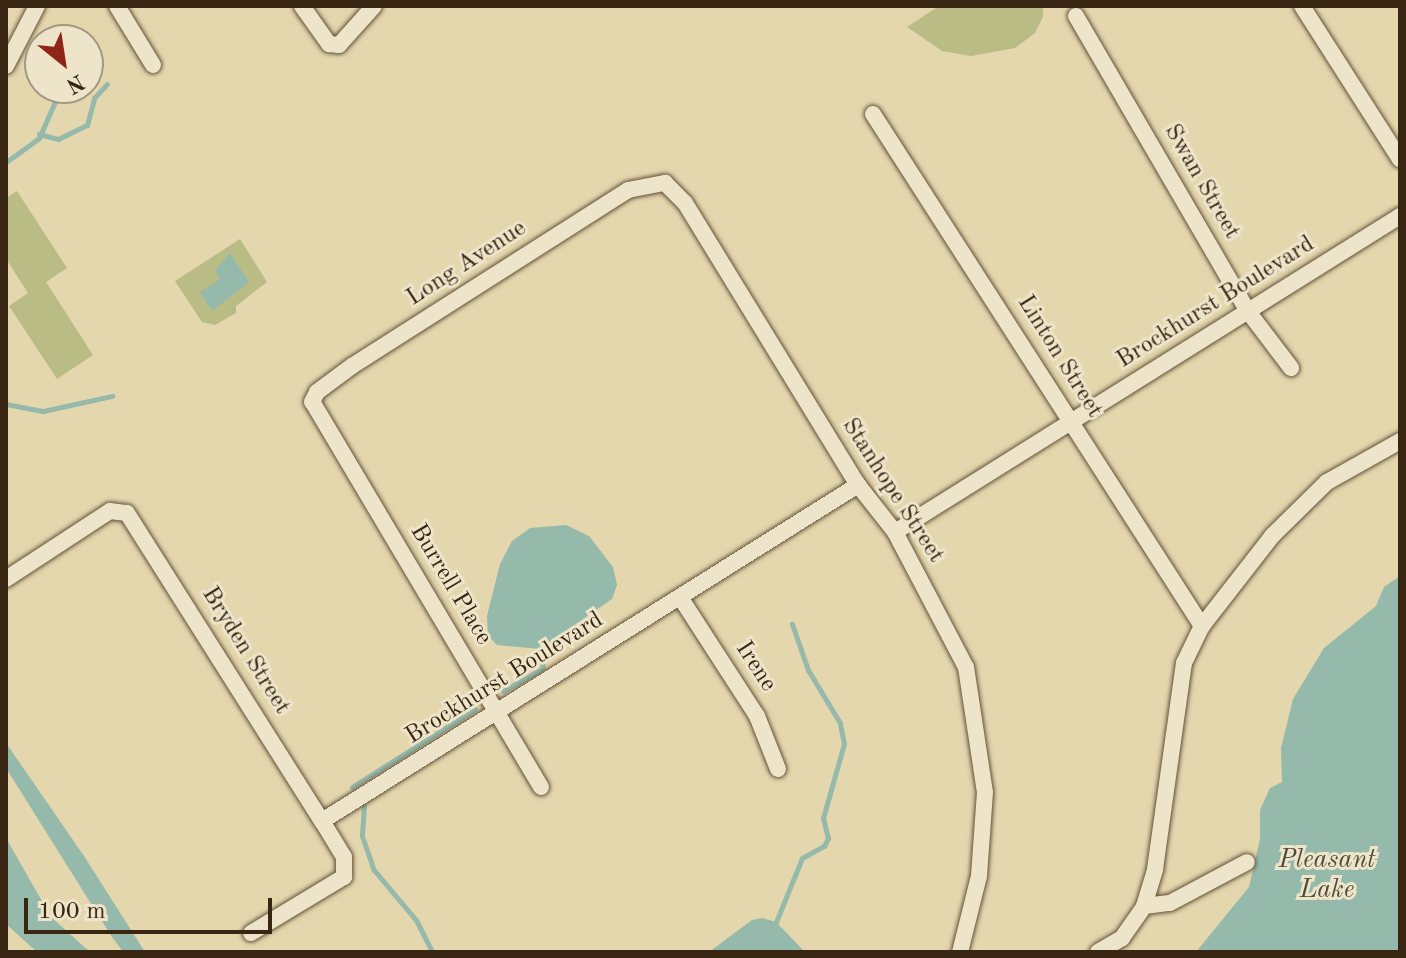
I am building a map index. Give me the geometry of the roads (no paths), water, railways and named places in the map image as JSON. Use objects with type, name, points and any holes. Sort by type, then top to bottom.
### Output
[{"type":"street","points":[[6,66],[37,6]]},
{"type":"street","points":[[117,6],[153,65]]},
{"type":"street","points":[[302,6],[329,44],[339,45],[374,6]]},
{"type":"street","points":[[1302,6],[1400,159]]},
{"type":"street","name":"Swan Street","points":[[1076,16],[1247,310],[1291,368]]},
{"type":"street","name":"Linton Street","points":[[873,114],[1202,626]]},
{"type":"street","name":"Long Avenue","points":[[314,409],[317,392],[365,358],[628,190],[665,183]]},
{"type":"street","name":"Stanhope Street","points":[[665,183],[685,203],[858,485],[895,532],[966,667],[978,724],[984,837],[960,952]]},
{"type":"street","name":"Brockhurst Boulevard","points":[[895,532],[1400,216]]},
{"type":"street","name":"Burrell Place","points":[[314,409],[423,582],[541,787]]},
{"type":"street","points":[[1098,952],[1122,938],[1144,906],[1155,869],[1184,663],[1202,626],[1272,536],[1327,482],[1400,441]]},
{"type":"street","name":"Brockhurst Boulevard","points":[[322,821],[858,485]]},
{"type":"street","name":"Bryden Street","points":[[6,579],[110,511],[123,511],[322,821]]},
{"type":"street","name":"Irene","points":[[680,597],[757,716],[778,769]]},
{"type":"street","points":[[251,933],[344,877],[344,857],[322,821]]},
{"type":"street","points":[[1144,906],[1170,903],[1247,862]]},
{"type":"water","points":[[230,253],[249,282],[212,311],[200,292],[220,279],[215,270]]},
{"type":"water","points":[[566,525],[589,536],[613,567],[617,585],[612,599],[540,649],[497,645],[488,636],[487,616],[500,564],[512,541],[530,528]]},
{"type":"water","name":"Pleasant Lake","points":[[1400,576],[1400,952],[1196,952],[1249,887],[1260,839],[1260,810],[1270,788],[1282,782],[1281,748],[1293,699],[1324,648],[1376,606],[1384,587]]},
{"type":"water","points":[[6,743],[145,952],[123,952],[110,934],[6,768]]},
{"type":"water","points":[[6,838],[51,917],[90,952],[37,952],[6,924]]},
{"type":"water","points":[[762,918],[776,922],[805,952],[709,952],[752,920]]},
{"type":"waterway","points":[[39,134],[58,139],[87,125],[94,98],[107,84]]},
{"type":"waterway","points":[[6,162],[39,138],[54,104]]},
{"type":"waterway","points":[[6,404],[43,411],[112,396]]},
{"type":"waterway","points":[[776,922],[802,858],[824,846],[828,838],[823,818],[844,744],[840,723],[808,670],[792,624]]},
{"type":"waterway","points":[[503,691],[543,668],[540,649]]},
{"type":"waterway","points":[[352,787],[475,709]]},
{"type":"waterway","points":[[364,806],[362,836],[374,870],[416,920],[432,952]]}]
